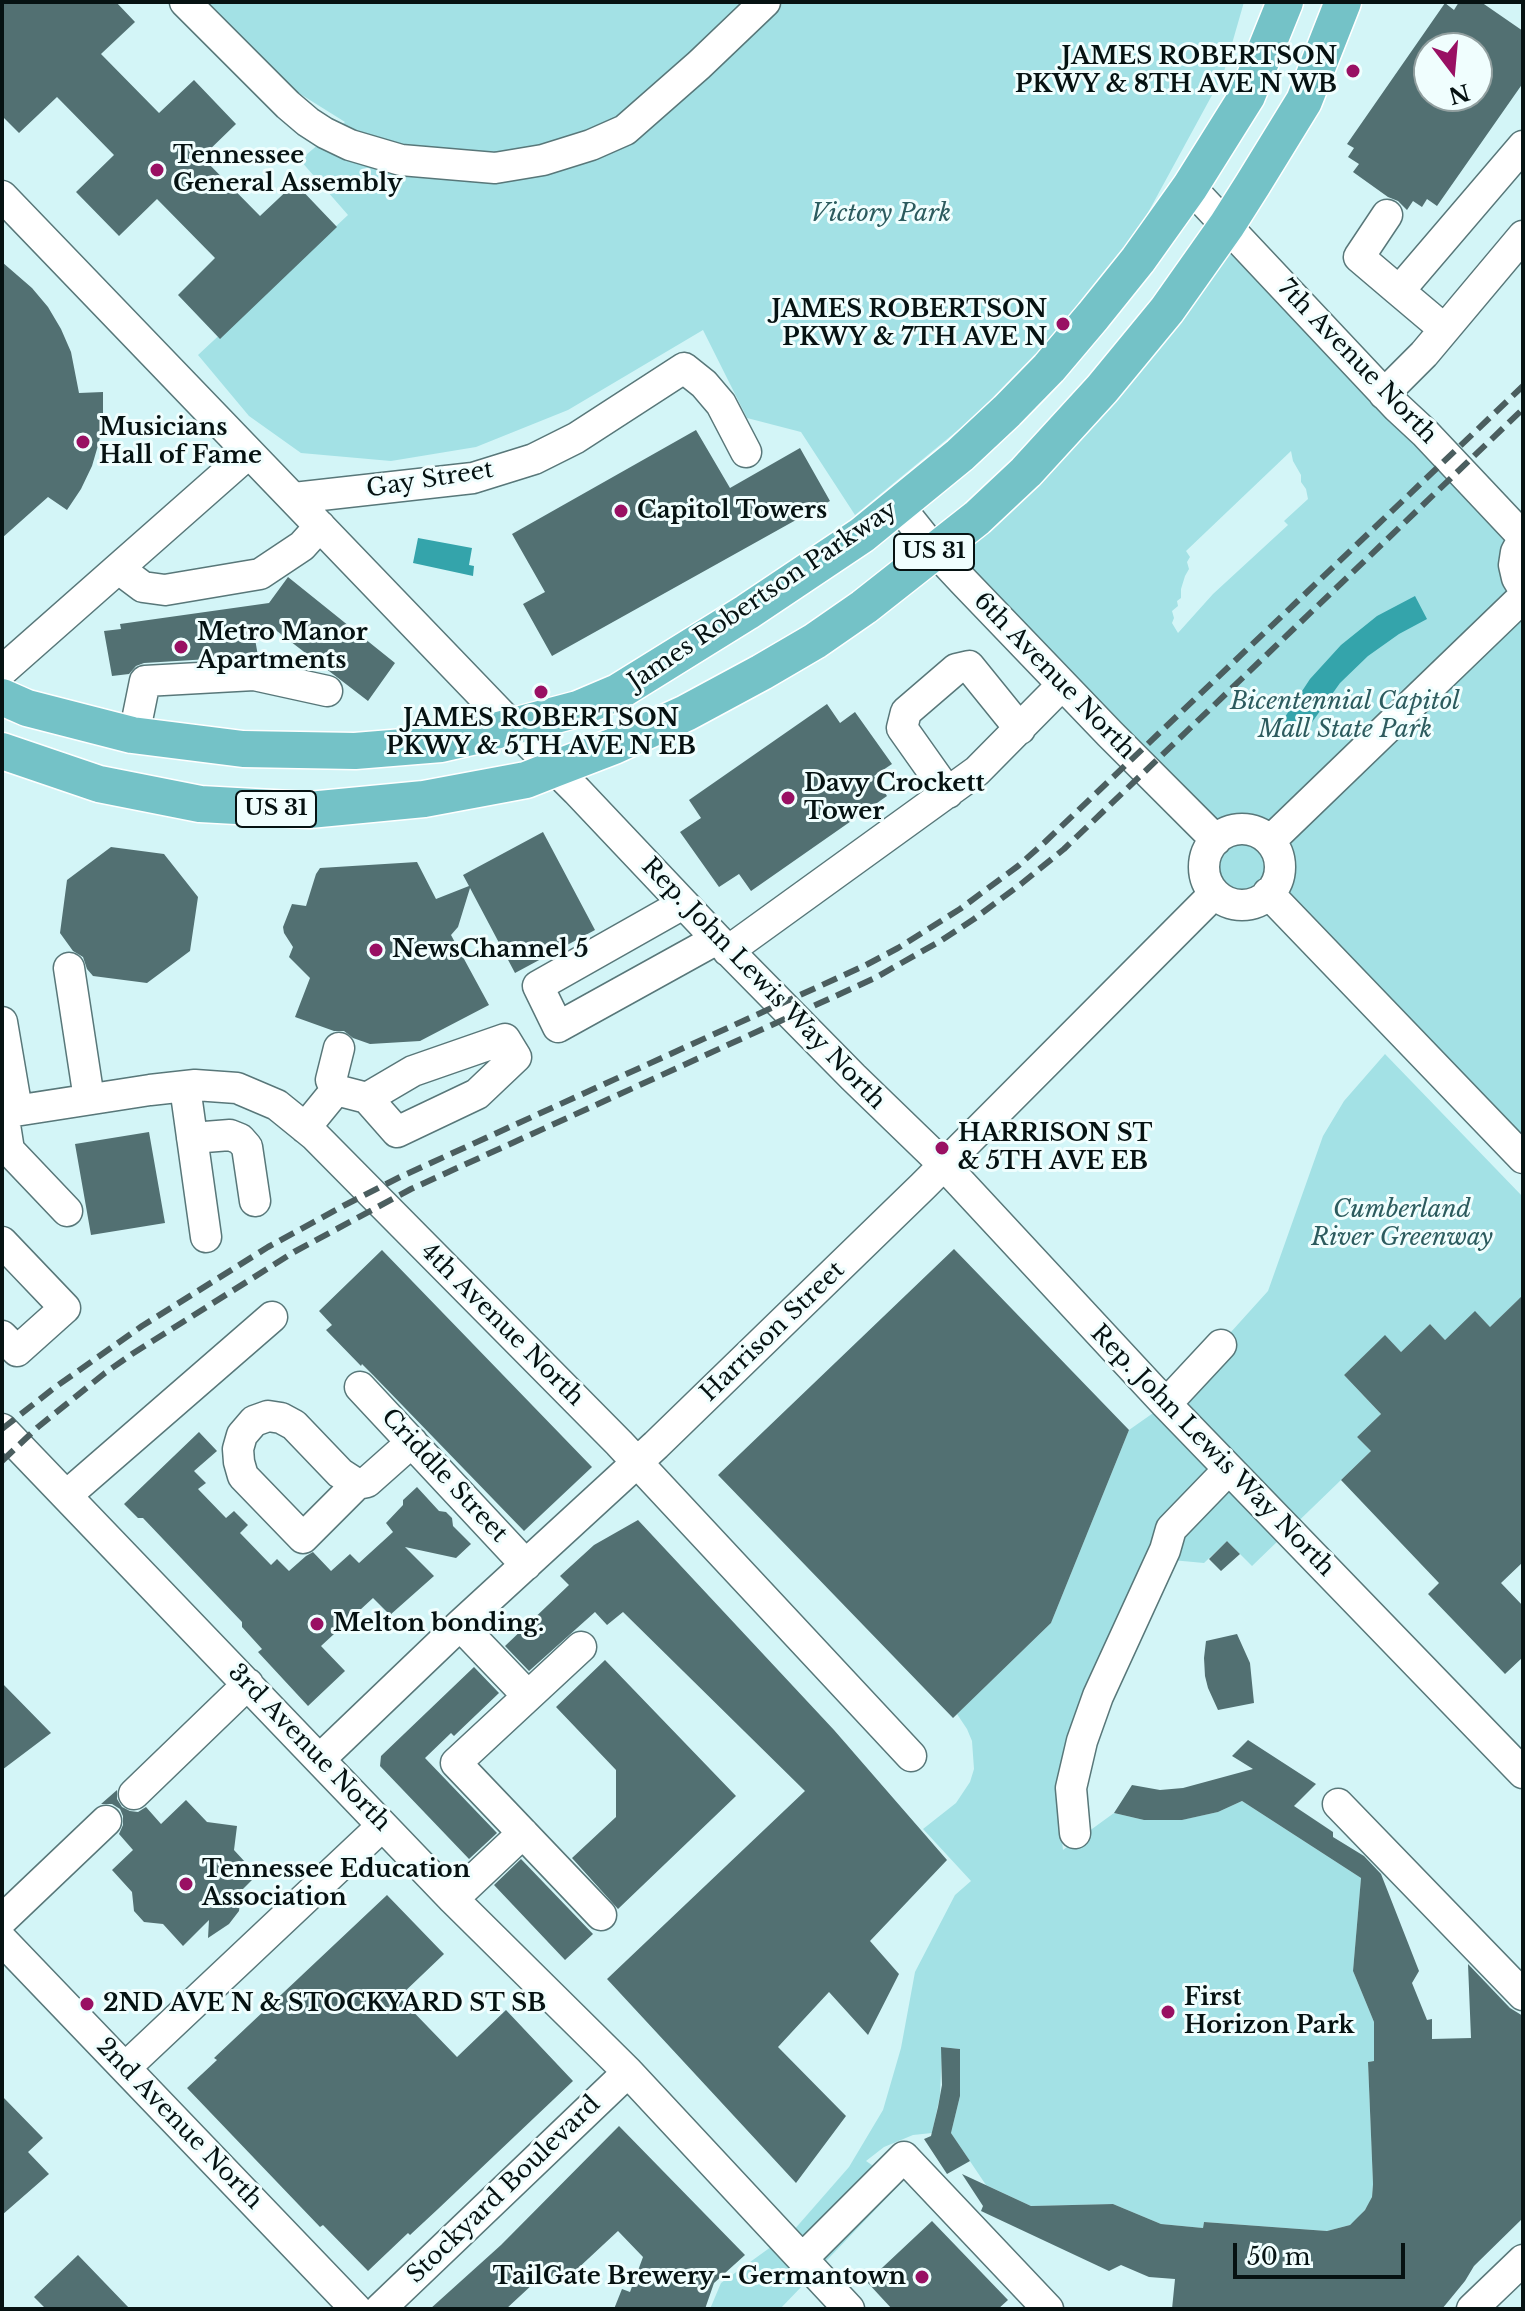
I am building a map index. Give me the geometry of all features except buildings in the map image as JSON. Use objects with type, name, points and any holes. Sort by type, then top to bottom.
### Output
[{"type":"main road","name":"James Robertson Parkway","points":[[2,697],[46,713],[134,735],[243,749],[355,751],[441,744],[578,709],[618,692],[747,612],[862,535],[988,429],[1049,368],[1138,260],[1190,187],[1247,96],[1285,2]]},
{"type":"main road","name":"James Robertson Parkway","points":[[2,751],[99,784],[200,804],[309,810],[424,799],[526,780],[614,746],[686,713],[762,672],[815,641],[935,551],[1005,493],[1076,419],[1167,310],[1227,225],[1304,101],[1343,2]]},
{"type":"street","points":[[185,2],[288,105],[325,133],[350,145],[401,160],[495,168],[543,160],[591,145],[625,130],[765,2]]},
{"type":"street","points":[[1399,291],[1523,146]]},
{"type":"street","name":"7th Avenue North","points":[[1190,187],[1523,538]]},
{"type":"street","name":"Rep. John Lewis Way North","points":[[2,196],[722,945],[944,1165],[1166,1404],[1522,1770]]},
{"type":"street","points":[[1387,215],[1359,257],[1444,329]]},
{"type":"street","points":[[1391,401],[1424,354],[1523,236]]},
{"type":"street","name":"Gay Street","points":[[294,498],[473,478],[534,459],[576,438],[684,368],[704,384],[721,404],[746,452]]},
{"type":"street","points":[[2,671],[249,453]]},
{"type":"street","name":"6th Avenue North","points":[[899,506],[935,551],[1062,685],[1216,840]]},
{"type":"street","points":[[119,569],[143,587],[165,590],[260,574],[302,546],[320,526]]},
{"type":"street","points":[[1523,538],[1514,559],[1517,578],[1523,588]]},
{"type":"street","points":[[1270,841],[1523,597]]},
{"type":"street","points":[[948,793],[902,728],[906,712],[956,669],[969,666],[1020,729]]},
{"type":"street","points":[[134,735],[145,681],[254,675],[327,691]]},
{"type":"street","points":[[683,904],[538,986],[558,1027],[722,945],[948,793],[977,771],[1062,685]]},
{"type":"street","points":[[1239,829],[1256,832],[1270,841],[1280,867],[1268,893],[1254,903],[1243,905],[1225,902],[1214,894],[1205,879],[1204,868],[1206,855],[1216,840],[1239,829]]},
{"type":"street","points":[[1268,893],[1523,1158]]},
{"type":"street","name":"Harrison Street","points":[[320,1759],[637,1463],[944,1165],[1214,894]]},
{"type":"street","points":[[69,968],[89,1099]]},
{"type":"street","points":[[2,1022],[9,1150],[67,1211]]},
{"type":"street","points":[[339,1048],[331,1080],[336,1090],[367,1098]]},
{"type":"street","points":[[185,1087],[206,1237]]},
{"type":"street","name":"4th Avenue North","points":[[7,1112],[185,1087],[237,1088],[277,1105],[305,1128],[619,1443],[911,1756]]},
{"type":"street","points":[[305,1128],[336,1090]]},
{"type":"street","points":[[192,1138],[230,1135],[240,1139],[247,1147],[255,1201]]},
{"type":"street","points":[[2,1242],[65,1308],[17,1351],[2,1336]]},
{"type":"street","points":[[67,1495],[272,1317]]},
{"type":"street","points":[[1166,1404],[1221,1345]]},
{"type":"street","name":"Criddle Street","points":[[360,1387],[526,1565]]},
{"type":"street","name":"3rd Avenue North","points":[[2,1429],[453,1899],[628,2072],[849,2309]]},
{"type":"street","points":[[357,1484],[367,1482],[412,1442]]},
{"type":"street","points":[[1075,1833],[1071,1788],[1082,1741],[1098,1696],[1165,1550],[1171,1529],[1229,1469]]},
{"type":"street","points":[[460,1625],[528,1696]]},
{"type":"street","points":[[581,1647],[456,1763],[601,1915]]},
{"type":"street","points":[[134,1794],[248,1684]]},
{"type":"street","points":[[1338,1804],[1523,1995]]},
{"type":"street","points":[[2,1920],[106,1821]]},
{"type":"street","points":[[125,2068],[382,1826]]},
{"type":"street","points":[[453,1899],[523,1833]]},
{"type":"street","name":"2nd Avenue North","points":[[2,1940],[356,2309]]},
{"type":"street","name":"Stockyard Boulevard","points":[[380,2309],[628,2072]]},
{"type":"street","points":[[802,2259],[904,2157],[1048,2309]]},
{"type":"street","points":[[1472,2309],[1523,2260]]},
{"type":"green space","name":"Victory Park","points":[[208,2],[1244,2],[1223,75],[1126,253],[1014,384],[855,515],[801,432],[747,418],[703,330],[568,410],[476,447],[391,461],[301,453],[249,416],[198,355],[348,215],[300,160],[345,122],[289,87]]},
{"type":"green space","name":"Bicentennial Capitol Mall State Park","points":[[1227,225],[1523,537],[1523,1158],[1258,900],[1247,904],[1230,904],[1208,885],[1204,868],[1212,845],[935,551]],"holes":[[[1291,451],[1308,499],[1284,521],[1288,525],[1213,594],[1178,633],[1172,623],[1172,611],[1178,606],[1189,569],[1187,562],[1190,557],[1186,551]]]},
{"type":"green space","name":"Cumberland River Greenway","points":[[1385,1054],[1523,1197],[1523,1302],[1519,1299],[1490,1327],[1475,1312],[1445,1340],[1430,1324],[1401,1352],[1385,1336],[1344,1375],[1381,1414],[1357,1437],[1371,1451],[1252,1566],[1227,1541],[1204,1563],[1150,1558],[1060,1823],[1063,1850],[1114,1813],[1144,1820],[1181,1820],[1218,1812],[1242,1801],[1361,1878],[1353,1971],[1374,2022],[1374,2061],[1368,2062],[1373,2184],[1368,2206],[1350,2225],[1327,2231],[1204,2222],[1203,2228],[1161,2224],[1113,2204],[1031,2206],[986,2185],[951,2133],[960,2096],[960,2049],[942,2047],[940,2096],[932,2133],[913,2135],[884,2147],[866,2161],[900,2184],[780,2309],[710,2309],[721,2283],[793,2231],[849,2167],[883,2110],[901,2048],[915,1972],[955,1895],[971,1881],[923,1829],[956,1803],[970,1782],[974,1769],[972,1741],[957,1714],[1051,1623],[1129,1430],[1166,1404],[1268,1291],[1323,1136],[1344,1101]]},
{"type":"shaded area","points":[[418,538],[472,548],[469,565],[474,566],[473,576],[413,563]]},
{"type":"shaded area","points":[[1415,596],[1427,619],[1368,656],[1340,683],[1300,739],[1283,720],[1310,679],[1341,645],[1377,616]]},
{"type":"railway","points":[[2,1429],[142,1326],[268,1247],[343,1206],[400,1177],[866,965],[960,909],[1045,842],[1523,386]]},
{"type":"railway","points":[[2,1461],[38,1427],[105,1373],[294,1252],[411,1189],[875,978],[974,919],[1064,849],[1523,409]]},
{"type":"place","name":"JAMES ROBERTSON PKWY & 8TH AVE N WB","points":[[1353,71]]},
{"type":"place","name":"Tennessee General Assembly","points":[[157,170]]},
{"type":"place","name":"JAMES ROBERTSON PKWY & 7TH AVE N","points":[[1063,324]]},
{"type":"place","name":"Musicians Hall of Fame","points":[[83,442]]},
{"type":"place","name":"Capitol Towers","points":[[621,511]]},
{"type":"place","name":"Metro Manor Apartments","points":[[181,647]]},
{"type":"place","name":"JAMES ROBERTSON PKWY & 5TH AVE N EB","points":[[541,692]]},
{"type":"place","name":"Davy Crockett Tower","points":[[788,798]]},
{"type":"place","name":"NewsChannel 5","points":[[376,950]]},
{"type":"place","name":"HARRISON ST & 5TH AVE EB","points":[[942,1148]]},
{"type":"place","name":"Melton bonding.","points":[[317,1624]]},
{"type":"place","name":"Tennessee Education Association","points":[[186,1884]]},
{"type":"place","name":"2ND AVE N & STOCKYARD ST SB","points":[[87,2004]]},
{"type":"place","name":"First Horizon Park","points":[[1168,2012]]},
{"type":"place","name":"TailGate Brewery - Germantown","points":[[922,2277]]}]
